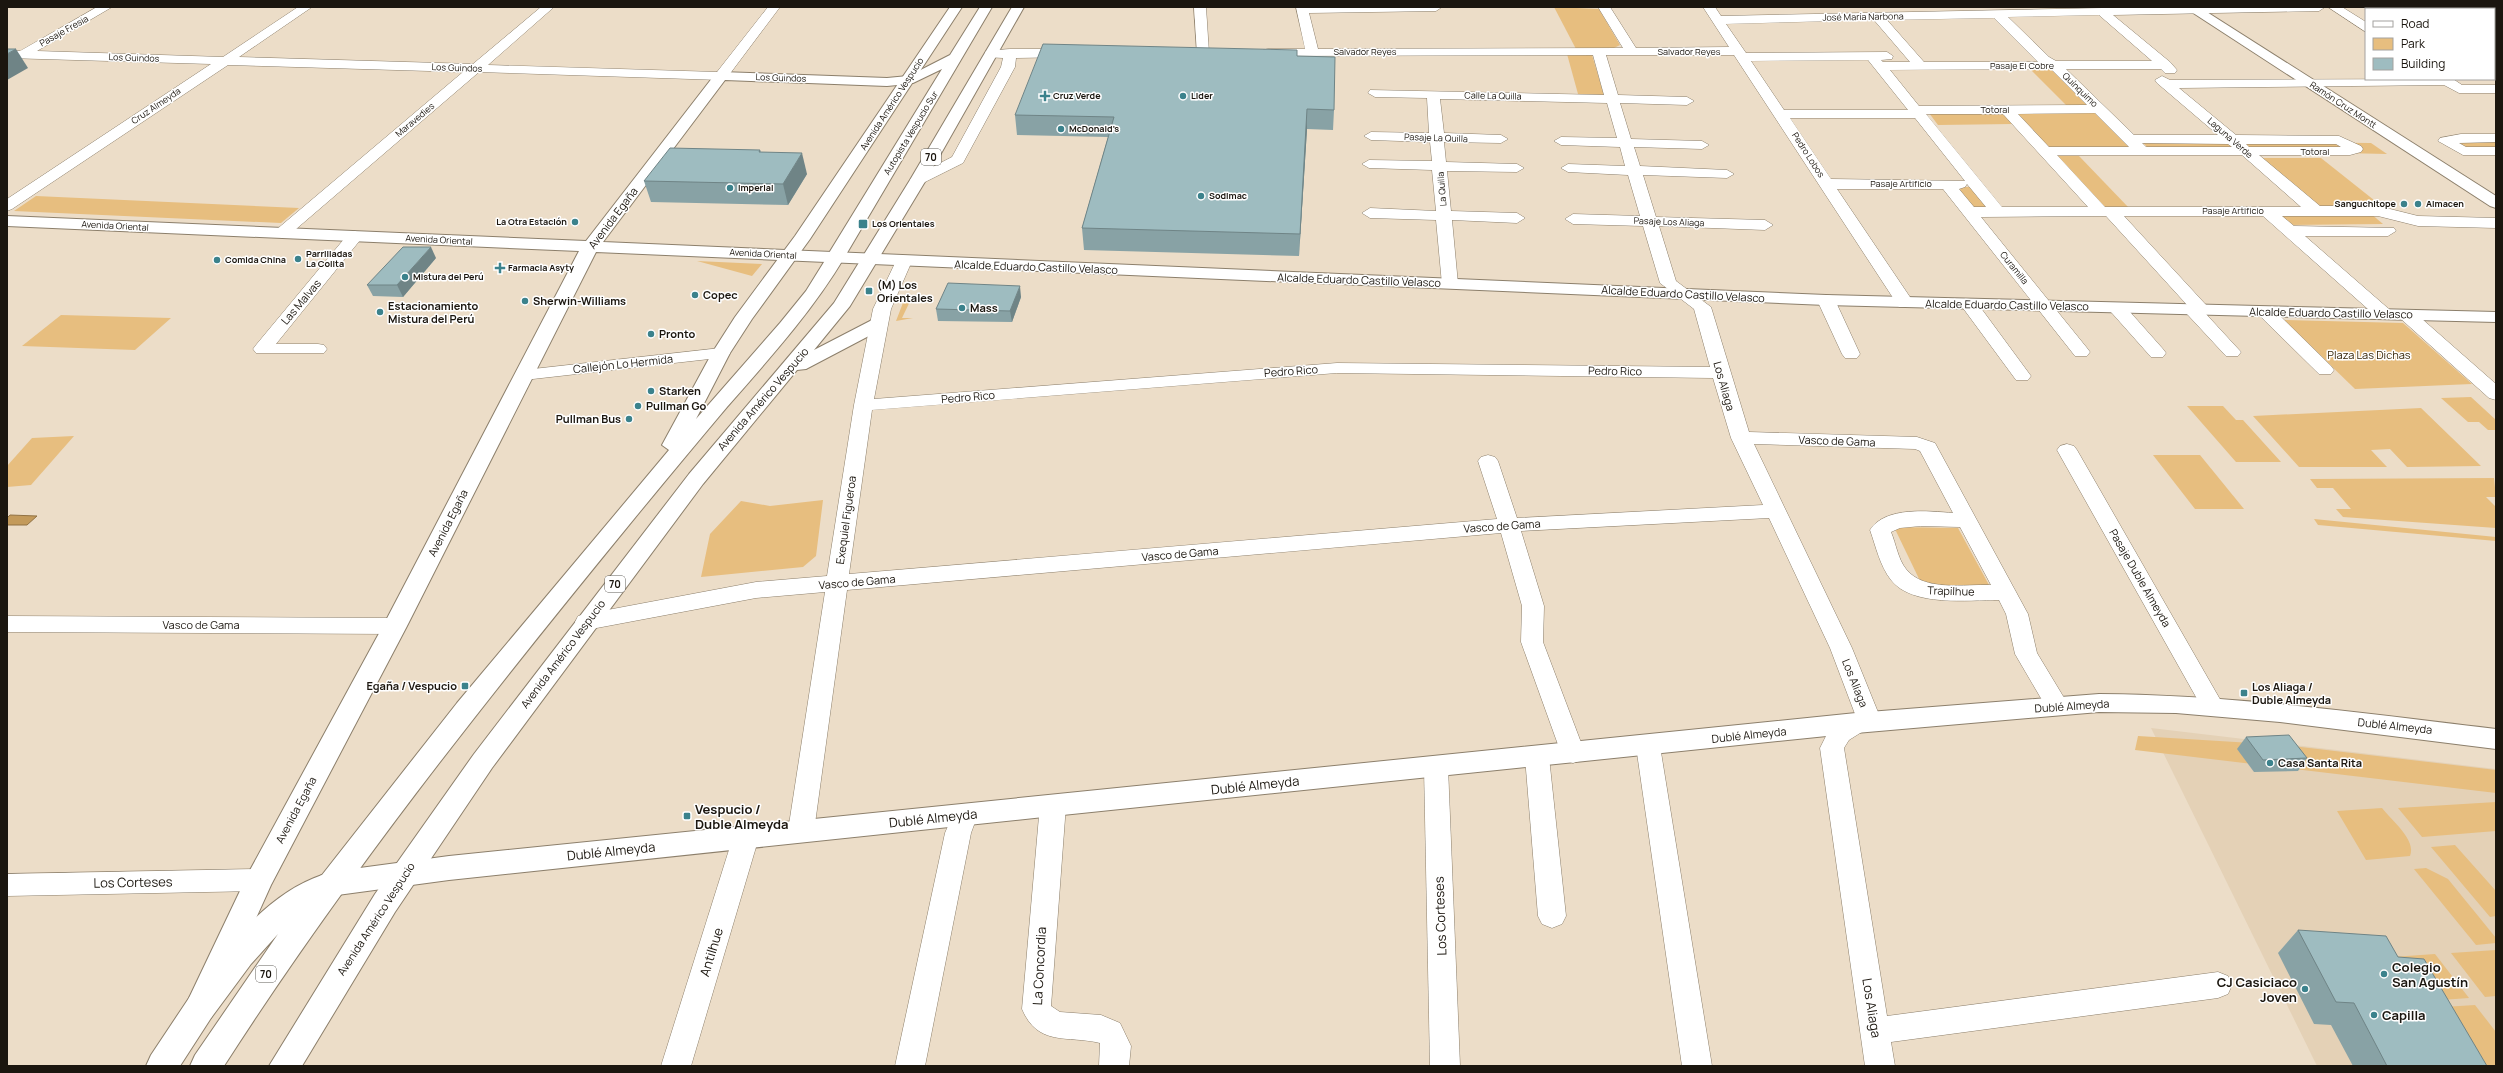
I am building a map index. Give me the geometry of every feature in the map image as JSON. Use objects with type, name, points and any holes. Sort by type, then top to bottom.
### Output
[{"type":"main road","name":"Avenida Américo Vespucio","points":[[650,485],[721,353],[762,292],[790,255],[956,7]]},
{"type":"main road","name":"Autopista Vespucio Sur","points":[[835,258],[986,7]]},
{"type":"main road","name":"Ramón Cruz Montt","points":[[2192,8],[2496,203]]},
{"type":"main road","name":"Avenida Américo Vespucio","points":[[285,1066],[338,977],[405,874],[483,761],[586,622],[719,449],[830,321],[871,260],[1017,9]]},
{"type":"main road","points":[[908,80],[957,57]]},
{"type":"main road","name":"Los Guindos","points":[[721,76],[887,82],[908,80]]},
{"type":"main road","name":"Avenida Egaña","points":[[162,1066],[200,1008],[259,880],[395,626],[590,247],[721,76]]},
{"type":"main road","name":"Avenida Oriental","points":[[7,221],[790,255],[871,260]]},
{"type":"main road","name":"Avenida Américo Vespucio","points":[[206,1066],[271,966],[330,884],[460,717],[650,485],[795,319],[819,286],[835,258]]},
{"type":"main road","name":"Alcalde Eduardo Castillo Velasco","points":[[871,260],[1905,303],[2496,317]]},
{"type":"main road","points":[[782,375],[824,351],[878,324]]},
{"type":"main road","name":"Dublé Almeyda","points":[[330,884],[405,874],[964,814],[1648,746],[1863,723],[2057,706],[2140,703],[2280,712],[2496,739]]},
{"type":"main road","points":[[200,1008],[238,957],[267,926],[294,903],[330,884]]},
{"type":"street","name":"Pasaje Fresia","points":[[21,55],[106,7]]},
{"type":"street","name":"Cruz Almeyda","points":[[7,206],[306,7]]},
{"type":"street","name":"Maravedies","points":[[282,233],[548,7]]},
{"type":"street","name":"Avenida Egaña","points":[[721,76],[774,7]]},
{"type":"street","points":[[1200,7],[1203,53]]},
{"type":"street","points":[[1312,53],[1302,8],[1436,7]]},
{"type":"street","points":[[1604,7],[1632,52]]},
{"type":"street","name":"Pedro Lobos","points":[[1709,7],[1905,303]]},
{"type":"street","name":"José María Narbona","points":[[1719,20],[1877,16],[1979,11],[1997,14],[2083,9],[2102,12],[2192,8],[2319,7]]},
{"type":"street","points":[[2334,7],[2365,27]]},
{"type":"street","points":[[2102,12],[2186,84]]},
{"type":"street","name":"Quínquimo","points":[[1997,14],[2044,60],[2055,66],[2144,152]]},
{"type":"street","points":[[1877,16],[1921,66]]},
{"type":"street","name":"Los Aliaga","points":[[1598,52],[1668,283],[1702,306],[1720,373],[1741,438],[1841,648],[1863,723],[1840,734],[1832,748],[1880,1066]]},
{"type":"street","name":"Salvador Reyes","points":[[1252,53],[1632,52],[1741,54]]},
{"type":"street","points":[[918,180],[958,160],[1008,67],[1010,53]]},
{"type":"street","points":[[991,54],[1080,53]]},
{"type":"street","points":[[1188,53],[1217,53]]},
{"type":"street","name":"Los Guindos","points":[[7,54],[721,76]]},
{"type":"street","name":"Pasaje El Cobre","points":[[1741,54],[1875,61],[1921,66],[2165,65]]},
{"type":"street","name":"Pasaje El Cobre","points":[[1875,61],[1912,56]]},
{"type":"street","points":[[1875,61],[1998,212]]},
{"type":"street","name":"Laguna Verde","points":[[2145,65],[2316,211]]},
{"type":"street","points":[[2167,84],[2445,80],[2459,89],[2496,89]]},
{"type":"street","name":"Calle La Quilla","points":[[1375,93],[1612,98]]},
{"type":"street","name":"La Quilla","points":[[1433,94],[1450,284]]},
{"type":"street","points":[[1612,98],[1687,101]]},
{"type":"street","points":[[2007,110],[2106,212],[2197,310],[2232,352]]},
{"type":"street","name":"Totoral","points":[[1781,114],[2100,110]]},
{"type":"street","name":"Pasaje La Quilla","points":[[1371,136],[1501,139]]},
{"type":"street","points":[[2496,138],[2461,138],[2445,141],[2463,151],[2496,151]]},
{"type":"street","name":"Totoral","points":[[2046,151],[2247,152],[2350,151],[2356,149],[2339,140],[2131,139]]},
{"type":"street","points":[[1560,140],[1702,145]]},
{"type":"street","points":[[1369,164],[1517,168]]},
{"type":"street","points":[[1568,168],[1727,174]]},
{"type":"street","name":"Pasaje Artificio","points":[[1827,184],[1975,184]]},
{"type":"street","name":"Curamilla","points":[[1947,184],[2081,352]]},
{"type":"street","points":[[2267,211],[2384,314]]},
{"type":"street","name":"Pasaje Artificio","points":[[1969,212],[2378,211],[2418,221],[2496,223]]},
{"type":"street","points":[[1370,213],[1517,218]]},
{"type":"street","name":"Pasaje Los Aliaga","points":[[1573,219],[1764,225]]},
{"type":"street","points":[[2290,231],[2388,231]]},
{"type":"street","name":"Las Malvas","points":[[318,349],[262,349],[356,236]]},
{"type":"street","name":"Exequiel Figueroa","points":[[801,831],[863,405],[878,324],[890,289],[904,261]]},
{"type":"street","points":[[1826,300],[1851,354]]},
{"type":"street","points":[[1969,304],[2022,376]]},
{"type":"street","points":[[2117,308],[2157,353]]},
{"type":"street","points":[[2266,312],[2325,370]]},
{"type":"street","points":[[2407,315],[2496,394]]},
{"type":"street","name":"Callejón Lo Hermida","points":[[524,375],[721,353]]},
{"type":"street","name":"Pedro Rico","points":[[863,405],[1337,368],[1720,373]]},
{"type":"street","name":"Vasco de Gama","points":[[1741,438],[1917,443],[1930,449],[1968,521]]},
{"type":"street","name":"Pasaje Duble Almeyda","points":[[2067,450],[2213,707]]},
{"type":"street","points":[[1488,461],[1510,525],[1533,606],[1532,642],[1573,753]]},
{"type":"street","name":"Vasco de Gama","points":[[586,622],[735,592],[1510,525],[1776,511]]},
{"type":"street","name":"Trapilhue","points":[[1968,521],[1897,520],[1885,524],[1880,530],[1898,575],[1912,587],[1923,591],[2006,593]]},
{"type":"street","points":[[1968,521],[2017,614],[2026,654],[2057,706]]},
{"type":"street","name":"Vasco de Gama","points":[[7,624],[395,626]]},
{"type":"street","points":[[1648,746],[1697,1066]]},
{"type":"street","points":[[1537,757],[1552,916]]},
{"type":"street","name":"Los Corteses","points":[[1436,767],[1445,1066]]},
{"type":"street","name":"La Concordia","points":[[1053,805],[1036,1009],[1040,1017],[1048,1024],[1093,1026],[1110,1033],[1116,1046],[1114,1066]]},
{"type":"street","points":[[910,1066],[956,852],[958,832],[964,814]]},
{"type":"street","name":"Antilhue","points":[[676,1066],[746,837]]},
{"type":"street","name":"Los Corteses","points":[[7,885],[259,880]]},
{"type":"street","points":[[1875,1031],[2218,985]]},
{"type":"shaded area","points":[[10,515],[37,516],[27,525],[7,525],[7,518]]},
{"type":"shaded area","name":"Colegio San Agustín","points":[[2151,728],[2496,769],[2496,1066],[2317,1066]]},
{"type":"green space","points":[[1554,7],[1599,9],[1620,45],[1614,48],[1576,49]]},
{"type":"green space","points":[[1567,54],[1592,55],[1604,95],[1578,94]]},
{"type":"green space","points":[[2030,69],[2053,69],[2092,107],[2068,107]]},
{"type":"green space","points":[[2012,111],[2099,111],[2139,151],[2050,151]]},
{"type":"green space","points":[[1929,113],[2003,113],[2013,124],[1938,125]]},
{"type":"green space","points":[[2496,140],[2496,150],[2467,150],[2454,141]]},
{"type":"green space","points":[[2229,142],[2244,154],[2154,154],[2143,143]]},
{"type":"green space","points":[[2240,142],[2371,143],[2387,154],[2251,151]]},
{"type":"green space","points":[[2057,156],[2079,156],[2129,208],[2106,208]]},
{"type":"green space","points":[[2258,158],[2321,158],[2384,208],[2317,208]]},
{"type":"green space","points":[[1954,187],[1974,187],[1992,209],[1971,209]]},
{"type":"green space","points":[[36,196],[299,208],[281,223],[14,211]]},
{"type":"green space","points":[[2272,212],[2370,213],[2383,224],[2287,225]]},
{"type":"green space","points":[[697,261],[762,264],[752,276]]},
{"type":"green space","points":[[906,295],[913,295],[902,318],[913,318],[896,321]]},
{"type":"green space","points":[[61,315],[171,318],[135,350],[22,346]]},
{"type":"green space","name":"Plaza Las Dichas","points":[[2284,320],[2403,323],[2472,384],[2355,389]]},
{"type":"green space","points":[[2471,397],[2496,420],[2496,430],[2488,430],[2479,422],[2468,422],[2441,398]]},
{"type":"green space","points":[[2187,406],[2223,406],[2236,420],[2243,420],[2281,462],[2236,462]]},
{"type":"green space","points":[[2421,408],[2481,466],[2407,467],[2390,449],[2371,450],[2387,467],[2299,467],[2253,416]]},
{"type":"green space","points":[[74,436],[31,485],[7,487],[7,466],[32,438]]},
{"type":"green space","points":[[2153,455],[2200,455],[2244,509],[2195,509]]},
{"type":"green space","points":[[2494,478],[2496,497],[2486,497],[2496,507],[2496,528],[2343,517],[2336,509],[2351,509],[2333,488],[2317,488],[2310,479]]},
{"type":"green space","points":[[823,500],[816,556],[803,567],[701,577],[710,534],[741,501],[770,506]]},
{"type":"green space","points":[[2314,519],[2496,537],[2496,541],[2318,525]]},
{"type":"green space","points":[[1894,527],[1958,528],[1989,585],[1922,585]]},
{"type":"green space","points":[[2138,736],[2284,745],[2496,770],[2496,793],[2135,750]]},
{"type":"green space","points":[[2496,802],[2496,831],[2422,837],[2398,808]]},
{"type":"green space","points":[[2382,808],[2407,837],[2410,843],[2410,856],[2366,860],[2337,811]]},
{"type":"green space","points":[[2455,845],[2496,891],[2496,916],[2490,917],[2431,847]]},
{"type":"green space","points":[[2426,868],[2448,879],[2496,938],[2496,943],[2476,945],[2414,869]]},
{"type":"green space","points":[[2496,950],[2496,996],[2485,997],[2451,953]]},
{"type":"green space","points":[[2435,954],[2469,998],[2413,1002],[2364,959]]},
{"type":"green space","points":[[2475,1005],[2496,1032],[2496,1066],[2462,1066],[2428,1008]]},
{"type":"building","points":[[1043,44],[1297,50],[1297,56],[1335,57],[1334,110],[1307,109],[1300,234],[1082,228],[1114,117],[1015,115]]},
{"type":"building","points":[[7,49],[16,49],[7,54]]},
{"type":"building","points":[[670,148],[760,150],[759,152],[802,153],[783,184],[644,181]]},
{"type":"building","points":[[403,247],[431,247],[397,285],[367,285]]},
{"type":"building","points":[[948,283],[1020,286],[1010,311],[936,309]]},
{"type":"building","points":[[2289,735],[2307,758],[2263,760],[2246,737]]},
{"type":"building","points":[[2298,930],[2386,936],[2398,957],[2424,959],[2487,1066],[2387,1066],[2354,1003],[2336,1002]]},
{"type":"place","name":"Cruz Verde","points":[[1045,96]]},
{"type":"place","name":"Lider","points":[[1183,96]]},
{"type":"place","name":"McDonald's","points":[[1061,129]]},
{"type":"place","name":"Imperial","points":[[730,188]]},
{"type":"place","name":"Sodimac","points":[[1201,196]]},
{"type":"place","name":"Sanguchitope","points":[[2404,204]]},
{"type":"place","name":"Almacen","points":[[2418,204]]},
{"type":"place","name":"La Otra Estación","points":[[575,222]]},
{"type":"place","name":"Los Orientales","points":[[863,224]]},
{"type":"place","name":"Parrilladas La Colita","points":[[298,259]]},
{"type":"place","name":"Comida China","points":[[217,260]]},
{"type":"place","name":"Farmacia Asyty","points":[[500,268]]},
{"type":"place","name":"Mistura del Perú","points":[[405,277]]},
{"type":"place","name":"(M) Los Orientales","points":[[869,291]]},
{"type":"place","name":"Copec","points":[[695,295]]},
{"type":"place","name":"Sherwin-Williams","points":[[525,301]]},
{"type":"place","name":"Mass","points":[[962,308]]},
{"type":"place","name":"Estacionamiento Mistura del Perú","points":[[380,312]]},
{"type":"place","name":"Pronto","points":[[651,334]]},
{"type":"place","name":"Starken","points":[[651,391]]},
{"type":"place","name":"Pullman Go","points":[[638,406]]},
{"type":"place","name":"Pullman Bus","points":[[629,419]]},
{"type":"place","name":"Egaña / Vespucio","points":[[465,686]]},
{"type":"place","name":"Los Aliaga / Duble Almeyda","points":[[2244,693]]},
{"type":"place","name":"Casa Santa Rita","points":[[2270,763]]},
{"type":"place","name":"Vespucio / Duble Almeyda","points":[[687,816]]},
{"type":"place","name":"Colegio San Agustín","points":[[2384,974]]},
{"type":"place","name":"CJ Casiciaco Joven","points":[[2305,989]]},
{"type":"place","name":"Capilla","points":[[2374,1015]]}]
